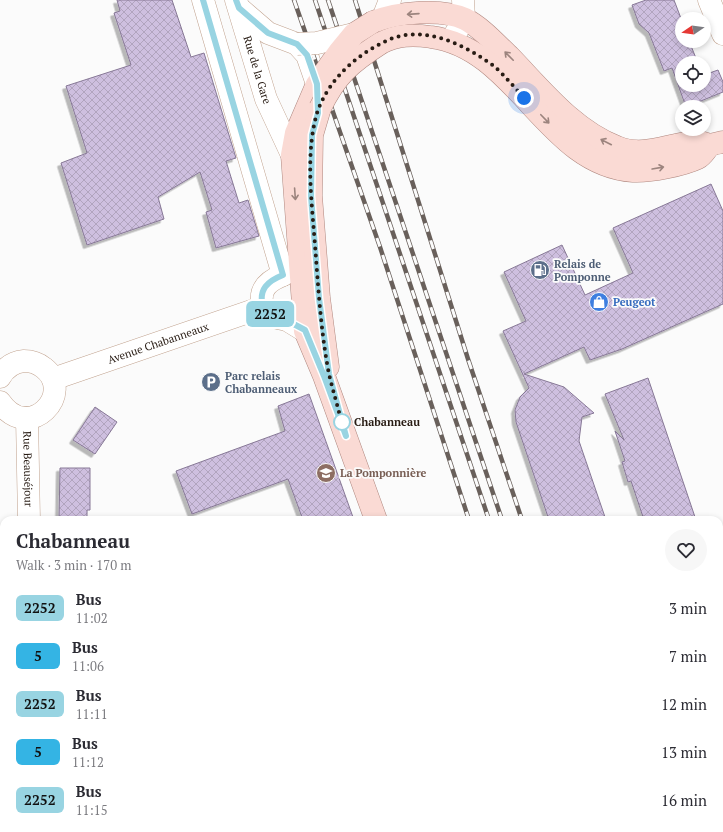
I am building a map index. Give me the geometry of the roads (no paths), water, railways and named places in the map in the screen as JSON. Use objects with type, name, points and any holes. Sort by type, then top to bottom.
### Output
[{"type":"main road","points":[[375,516],[324,376],[303,309],[292,155],[296,133],[317,84],[354,34],[382,13],[412,13],[440,7],[464,9],[570,117],[604,142],[618,148],[636,152],[695,142],[720,143]]},
{"type":"main road","points":[[296,133],[319,110],[330,88],[346,68],[380,43],[399,36],[419,35],[451,41],[472,52],[496,68],[574,146],[607,165],[634,171],[658,169],[699,157],[720,143]]},
{"type":"main road","points":[[296,133],[311,196],[303,309],[329,374],[346,436]]},
{"type":"street","points":[[203,0],[283,275],[303,309],[273,317],[263,307],[262,292],[269,281],[283,275]]},
{"type":"street","points":[[709,0],[723,34]]},
{"type":"street","name":"Rue de la Gare","points":[[238,4],[268,33],[297,44],[317,43],[354,34]]},
{"type":"street","name":"Rue de la Gare","points":[[238,4],[266,99],[296,133]]},
{"type":"street","points":[[440,7],[451,41]]},
{"type":"street","points":[[451,41],[464,9]]},
{"type":"street","points":[[297,44],[307,55],[317,84],[319,110]]},
{"type":"street","name":"Avenue Chabanneaux","points":[[53,379],[263,307]]},
{"type":"street","points":[[0,402],[6,410],[16,416],[27,418],[44,412],[54,397],[55,388],[53,379],[48,370],[39,364],[29,361],[19,361],[3,367]]},
{"type":"street","name":"Rue Beauséjour","points":[[27,418],[29,516]]},
{"type":"railway","points":[[294,0],[380,247],[468,516]]},
{"type":"railway","points":[[315,0],[488,516]]},
{"type":"railway","points":[[328,0],[501,516]]},
{"type":"railway","points":[[355,0],[468,359],[521,516]]},
{"type":"place","name":"Relais de Pomponne","points":[[540,270]]},
{"type":"place","name":"Peugeot","points":[[599,302]]},
{"type":"place","name":"Parc relais Chabanneaux","points":[[211,382]]},
{"type":"place","name":"Chabanneau","points":[[342,422]]},
{"type":"place","name":"La Pomponnière","points":[[326,473]]}]
